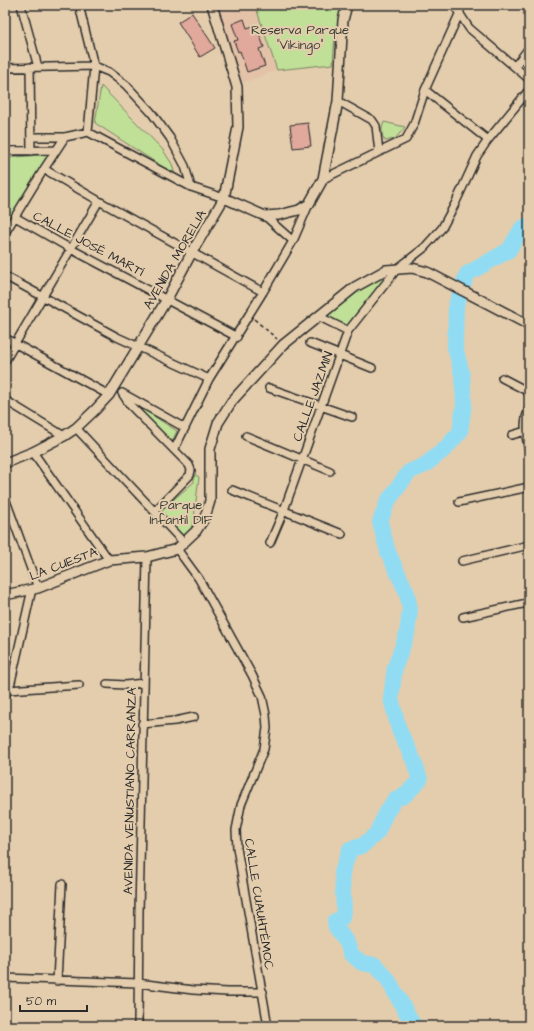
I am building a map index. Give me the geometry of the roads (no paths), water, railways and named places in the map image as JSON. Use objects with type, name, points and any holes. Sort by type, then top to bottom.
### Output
[{"type":"street","points":[[21,5],[38,67]]},
{"type":"street","points":[[78,5],[94,66],[88,132]]},
{"type":"street","name":"AVENIDA MORELIA","points":[[6,463],[33,452],[64,436],[76,428],[109,395],[113,386],[167,299],[192,252],[224,198],[238,126],[237,87],[212,5]]},
{"type":"street","points":[[174,450],[209,379],[237,336],[293,241],[322,179],[338,101],[343,20],[347,5]]},
{"type":"street","points":[[454,5],[460,12],[469,28],[529,79]]},
{"type":"street","points":[[322,179],[406,139],[414,124],[425,90],[460,12]]},
{"type":"street","points":[[515,66],[529,48]]},
{"type":"street","points":[[5,68],[94,66],[109,72],[126,85],[151,112],[170,138],[184,166],[191,187]]},
{"type":"street","points":[[30,67],[32,151]]},
{"type":"street","points":[[425,90],[488,140]]},
{"type":"street","name":"CALLE JAZMIN","points":[[270,543],[284,510],[348,331],[397,269],[424,248],[442,228],[477,156],[488,140],[529,90]]},
{"type":"street","points":[[338,101],[372,120],[376,126],[379,152]]},
{"type":"street","points":[[31,137],[65,137],[88,132],[191,187],[224,198],[265,216],[293,241]]},
{"type":"street","points":[[5,233],[65,137]]},
{"type":"street","points":[[5,151],[56,150]]},
{"type":"street","points":[[44,169],[263,292]]},
{"type":"street","points":[[5,361],[99,201]]},
{"type":"street","points":[[265,216],[279,215],[299,210],[310,204]]},
{"type":"street","name":"CALLE JOSÉ MARTÍ","points":[[15,217],[71,249],[237,336]]},
{"type":"street","points":[[181,546],[196,531],[206,517],[210,501],[210,449],[218,423],[232,400],[283,345],[355,287],[386,270],[412,268],[428,272],[443,279],[529,326]]},
{"type":"street","points":[[5,276],[117,337],[137,347],[155,353],[209,379]]},
{"type":"street","points":[[318,316],[348,331]]},
{"type":"street","points":[[5,338],[109,395]]},
{"type":"street","points":[[310,343],[339,356],[372,368]]},
{"type":"street","points":[[502,378],[529,392]]},
{"type":"street","points":[[113,386],[122,393],[185,428]]},
{"type":"street","points":[[269,388],[352,417]]},
{"type":"street","points":[[122,393],[130,405],[189,465],[191,470],[190,475],[155,511]]},
{"type":"street","points":[[5,400],[64,436]]},
{"type":"street","points":[[529,409],[525,416],[524,423],[527,431],[529,452]]},
{"type":"street","name":"CALLE CUAUHTÉMOC","points":[[76,428],[155,511],[181,546],[262,696],[267,728],[264,749],[241,805],[236,830],[237,848],[268,1026]]},
{"type":"street","points":[[512,435],[527,431]]},
{"type":"street","points":[[246,436],[330,471]]},
{"type":"street","points":[[33,452],[109,560]]},
{"type":"street","points":[[459,502],[529,487]]},
{"type":"street","points":[[232,490],[342,534]]},
{"type":"street","points":[[5,498],[35,589],[12,682],[6,693]]},
{"type":"street","points":[[462,562],[529,545]]},
{"type":"street","name":"LA CUESTA","points":[[5,595],[35,589],[109,560],[147,557],[181,546]]},
{"type":"street","name":"AVENIDA VENUSTIANO CARRANZA","points":[[138,1026],[142,724],[147,557]]},
{"type":"street","points":[[463,617],[527,603],[529,599]]},
{"type":"street","points":[[107,684],[125,685],[144,683]]},
{"type":"street","points":[[6,693],[79,685]]},
{"type":"street","points":[[142,724],[175,721],[194,717]]},
{"type":"street","points":[[57,981],[62,884]]},
{"type":"street","points":[[5,978],[138,984],[227,992],[263,992]]},
{"type":"waterway","points":[[414,1026],[387,978],[375,965],[362,963],[351,954],[347,943],[336,927],[335,921],[342,918],[344,912],[342,872],[350,849],[362,846],[377,833],[385,815],[395,799],[404,796],[420,780],[414,761],[399,730],[391,698],[395,667],[407,634],[410,610],[407,593],[388,552],[380,522],[388,501],[409,472],[425,465],[445,449],[460,432],[464,404],[462,374],[455,347],[456,305],[467,274],[509,250],[522,228],[529,225]]},
{"type":"park label","name":"Reserva Parque \"Vikingo\"","points":[[300,36]]},
{"type":"park label","name":"Parque Infantil DIF","points":[[181,512]]}]
